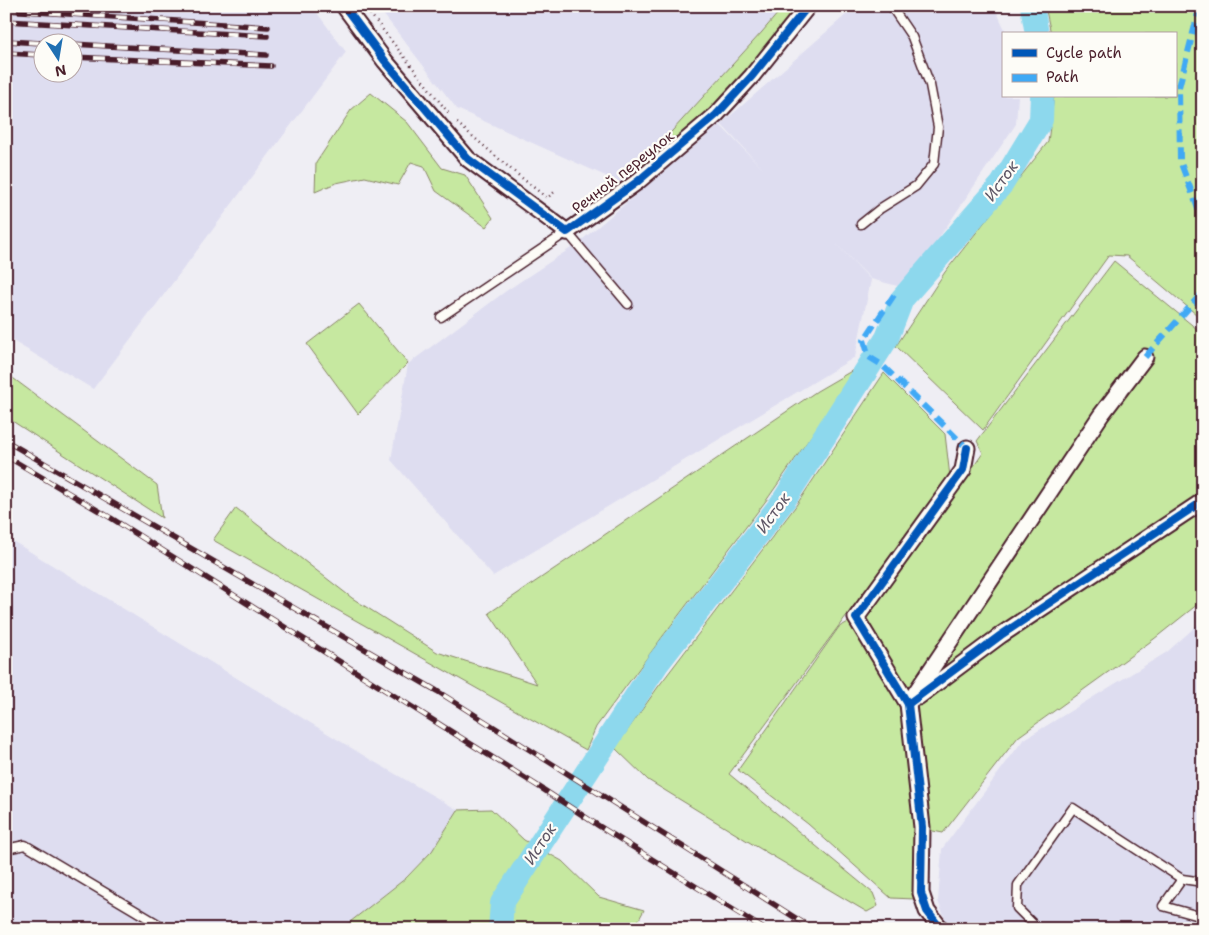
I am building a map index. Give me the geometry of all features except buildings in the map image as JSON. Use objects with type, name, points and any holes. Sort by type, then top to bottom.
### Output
[{"type":"street","name":"Речной переулок","points":[[344,6],[386,61],[468,158],[567,232],[637,182],[716,116],[752,76],[808,6]]},
{"type":"street","points":[[908,704],[1101,415],[1145,357]]},
{"type":"street","points":[[941,929],[927,911],[921,894],[922,827],[908,704],[856,618],[963,470],[967,448]]},
{"type":"street","points":[[908,704],[1001,635],[1203,501]]},
{"type":"lane","points":[[861,224],[881,208],[916,186],[934,164],[938,127],[930,86],[912,37],[891,6]]},
{"type":"lane","points":[[441,317],[567,232],[628,304]]},
{"type":"lane","points":[[1033,924],[1017,908],[1018,885],[1073,808],[1182,879],[1203,882]]},
{"type":"lane","points":[[6,849],[25,845],[163,927]]},
{"type":"lane","points":[[1182,879],[1163,906],[1203,918]]},
{"type":"path","points":[[364,6],[450,114]]},
{"type":"path","points":[[456,122],[547,198],[557,190]]},
{"type":"shaded area","points":[[6,6],[312,6],[346,52],[93,389],[6,337]]},
{"type":"shaded area","points":[[377,6],[784,6],[633,174],[619,182],[457,109]]},
{"type":"shaded area","points":[[856,6],[994,6],[1006,32],[1002,32],[1002,98],[1018,98],[1016,124],[905,288],[871,279],[836,244],[871,280],[855,357],[493,576],[391,460],[408,364],[506,291],[577,244],[720,125],[763,169],[721,124]]},
{"type":"shaded area","points":[[6,537],[371,760],[458,810],[432,851],[403,880],[341,929],[6,929]]},
{"type":"shaded area","points":[[1203,620],[1203,929],[955,929],[947,924],[938,901],[942,849],[1023,740],[1167,652]]},
{"type":"green space","points":[[784,6],[808,6],[752,76],[637,182],[633,174]]},
{"type":"green space","points":[[1045,6],[1203,6],[1203,320],[1127,256],[1109,255],[983,430],[896,346],[945,272],[1048,142],[1054,98],[1176,98],[1176,32],[1051,32]]},
{"type":"green space","points":[[371,93],[407,122],[442,168],[465,175],[493,218],[486,227],[436,191],[424,166],[411,162],[398,185],[365,177],[336,183],[315,192],[316,163],[351,110]]},
{"type":"green space","points":[[1114,261],[1203,334],[1203,600],[1154,639],[1018,737],[943,833],[918,828],[915,899],[891,898],[808,824],[738,770],[839,627],[856,618],[869,615],[983,453],[977,441]]},
{"type":"green space","points":[[359,304],[408,363],[358,414],[307,344]]},
{"type":"green space","points":[[860,366],[768,498],[596,727],[586,750],[213,540],[236,508],[352,598],[437,652],[537,684],[489,613],[817,391]]},
{"type":"green space","points":[[6,373],[157,485],[162,518],[6,417]]},
{"type":"green space","points":[[884,373],[945,434],[950,477],[729,774],[873,893],[878,906],[867,912],[648,780],[615,748],[658,687],[795,507]]},
{"type":"green space","points":[[491,809],[524,840],[562,861],[599,897],[644,910],[637,923],[637,929],[341,929],[406,878],[432,851],[458,810]]},
{"type":"waterway","name":"Исток","points":[[1032,6],[1037,32]]},
{"type":"waterway","name":"Исток","points":[[500,929],[502,903],[657,664],[784,500],[887,338],[902,299],[1002,184],[1041,120],[1042,98]]},
{"type":"railway","points":[[6,10],[268,27]]},
{"type":"railway","points":[[6,21],[267,36]]},
{"type":"railway","points":[[6,41],[32,42]]},
{"type":"railway","points":[[82,45],[266,55]]},
{"type":"railway","points":[[6,53],[32,54]]},
{"type":"railway","points":[[82,57],[271,66]]},
{"type":"railway","points":[[6,441],[437,691],[813,929]]},
{"type":"railway","points":[[6,456],[111,518],[764,929]]},
{"type":"marked path","points":[[1200,6],[1179,87],[1180,161],[1203,222]]},
{"type":"marked path","points":[[1145,357],[1203,292]]},
{"type":"marked path","points":[[894,295],[864,340],[869,357],[882,365],[967,448]]},
{"type":"cycle path","points":[[344,6],[385,61],[468,159],[567,232],[637,182],[716,115],[752,76],[808,6]]},
{"type":"cycle path","points":[[941,929],[927,911],[921,893],[922,827],[908,704],[856,618],[963,470],[967,448]]},
{"type":"cycle path","points":[[908,704],[1001,635],[1203,501]]}]
